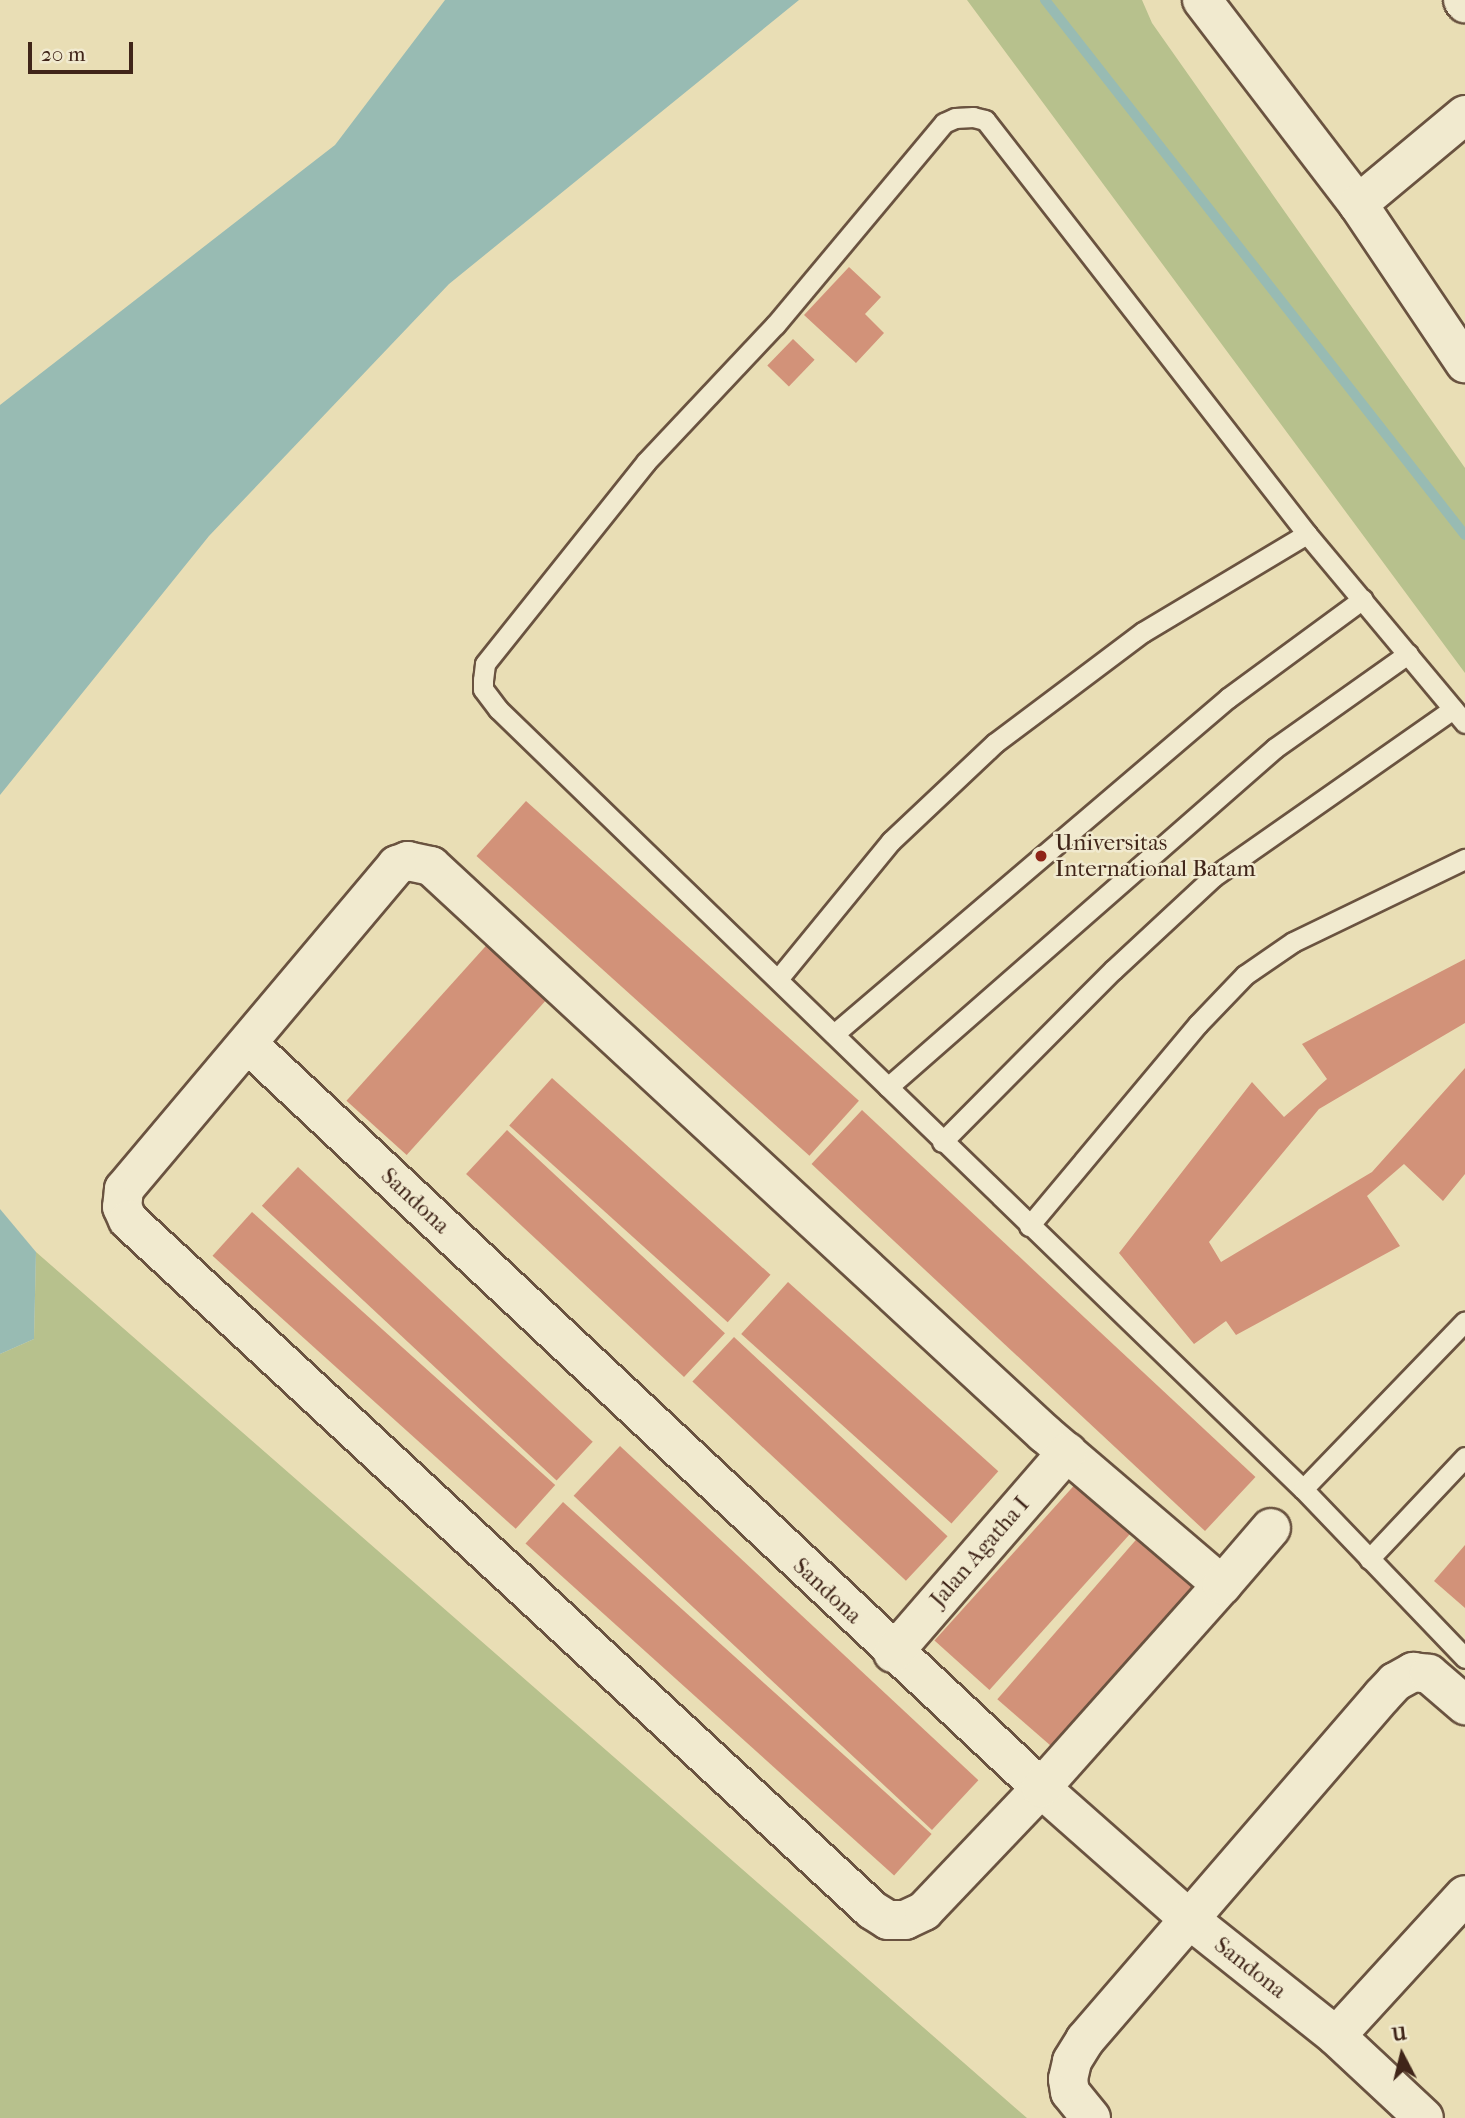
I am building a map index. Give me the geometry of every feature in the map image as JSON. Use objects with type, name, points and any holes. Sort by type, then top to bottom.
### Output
[{"type":"street","points":[[1202,0],[1358,204],[1465,362]]},
{"type":"street","points":[[1358,204],[1465,115]]},
{"type":"street","points":[[1222,1585],[1066,1452],[430,866],[408,861],[397,865],[124,1189],[122,1207],[128,1220],[872,1910],[888,1920],[905,1920],[924,1911],[1041,1788],[1222,1585],[1271,1528]]},
{"type":"street","name":"Sandona","points":[[248,1044],[893,1653],[1189,1919],[1336,2036],[1424,2118]]},
{"type":"street","name":"Jalan Agatha I","points":[[893,1653],[1066,1452]]},
{"type":"street","points":[[1091,2118],[1070,2092],[1068,2079],[1072,2061],[1085,2040],[1395,1682],[1413,1672],[1429,1674],[1465,1705]]},
{"type":"street","points":[[1336,2036],[1465,1895]]},
{"type":"lane","points":[[942,1142],[1113,970],[1213,877],[1459,716],[1307,534],[985,120],[964,117],[944,123],[775,325],[646,462],[485,664],[483,689],[498,709],[778,979],[942,1142],[1303,1489],[1465,1658]]},
{"type":"lane","points":[[778,979],[891,841],[995,743],[1143,632],[1307,534]]},
{"type":"lane","points":[[834,1034],[1228,698],[1363,599]]},
{"type":"lane","points":[[888,1087],[1275,748],[1408,654]]},
{"type":"lane","points":[[1029,1226],[1198,1024],[1245,975],[1293,942],[1465,859]]},
{"type":"lane","points":[[1303,1489],[1465,1321]]},
{"type":"lane","points":[[1369,1559],[1465,1457]]},
{"type":"green space","points":[[967,0],[1142,0],[1152,23],[1465,468],[1465,673]]},
{"type":"green space","points":[[36,1252],[1027,2118],[0,2118],[0,1354],[34,1339]]},
{"type":"water","points":[[445,0],[799,0],[449,284],[209,536],[0,795],[0,405],[335,145]]},
{"type":"water","points":[[0,1209],[36,1252],[34,1339],[0,1354]]},
{"type":"building","points":[[849,267],[881,297],[865,314],[884,333],[856,363],[804,315]]},
{"type":"building","points":[[793,339],[815,360],[789,386],[767,366]]},
{"type":"building","points":[[526,801],[859,1101],[809,1156],[476,856]]},
{"type":"building","points":[[493,938],[553,992],[407,1155],[346,1101]]},
{"type":"building","points":[[1465,959],[1465,1023],[1319,1109],[1209,1242],[1221,1262],[1372,1172],[1465,1068],[1465,1174],[1443,1201],[1404,1164],[1367,1196],[1400,1246],[1236,1335],[1226,1321],[1194,1344],[1119,1253],[1252,1082],[1284,1117],[1327,1079],[1302,1044]]},
{"type":"building","points":[[552,1078],[770,1275],[728,1322],[509,1126]]},
{"type":"building","points":[[862,1110],[1255,1477],[1205,1531],[812,1164]]},
{"type":"building","points":[[507,1130],[725,1333],[684,1377],[466,1174]]},
{"type":"building","points":[[298,1167],[593,1442],[557,1481],[262,1206]]},
{"type":"building","points":[[252,1212],[555,1485],[516,1529],[213,1256]]},
{"type":"building","points":[[788,1282],[998,1471],[951,1523],[741,1334]]},
{"type":"building","points":[[734,1337],[948,1536],[906,1581],[692,1382]]},
{"type":"building","points":[[620,1446],[978,1780],[932,1830],[574,1496]]},
{"type":"building","points":[[1079,1480],[1134,1530],[989,1690],[934,1641]]},
{"type":"building","points":[[563,1502],[932,1834],[894,1876],[526,1544]]},
{"type":"building","points":[[1141,1534],[1198,1583],[1054,1748],[997,1699]]},
{"type":"building","points":[[1465,1545],[1465,1608],[1434,1581]]},
{"type":"waterway","points":[[1045,0],[1465,535]]},
{"type":"place","name":"Universitas International Batam","points":[[1041,856]]}]
